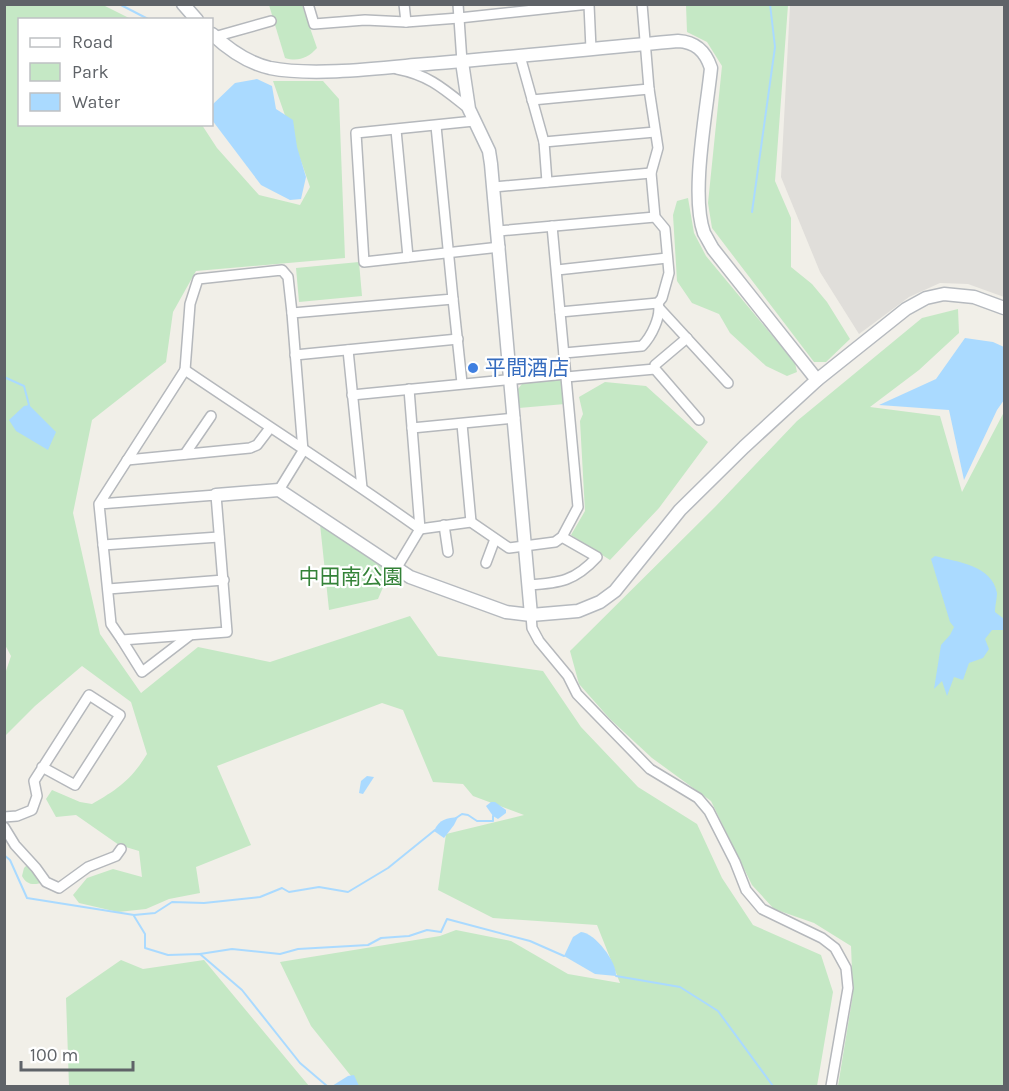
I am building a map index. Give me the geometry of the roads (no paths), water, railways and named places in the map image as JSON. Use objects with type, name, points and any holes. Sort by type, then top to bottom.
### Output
[{"type":"street","points":[[183,4],[195,18]]},
{"type":"street","points":[[308,4],[314,24],[365,20],[406,22],[589,5],[591,49]]},
{"type":"street","points":[[404,4],[406,22]]},
{"type":"street","points":[[458,4],[462,62],[469,109],[489,151],[494,187],[532,628],[539,641],[568,676],[577,694],[650,769],[698,798],[709,811],[735,862],[746,890],[754,901],[762,909],[822,938],[835,948],[846,968],[848,988],[831,1086]]},
{"type":"street","points":[[564,353],[642,346],[648,340],[669,273],[665,230],[655,217],[651,173],[658,148],[649,89],[642,4]]},
{"type":"street","points":[[213,35],[271,21]]},
{"type":"street","points":[[213,35],[241,56],[267,67],[310,71],[462,62],[645,44],[689,42],[698,46],[709,61],[711,68],[700,186],[704,233],[713,249],[817,380]]},
{"type":"street","points":[[520,56],[544,142],[547,182]]},
{"type":"street","points":[[388,67],[431,80],[459,99],[469,109]]},
{"type":"street","points":[[532,100],[649,89]]},
{"type":"street","points":[[474,121],[356,133],[364,262],[500,247]]},
{"type":"street","points":[[436,126],[462,383]]},
{"type":"street","points":[[396,130],[408,257]]},
{"type":"street","points":[[544,142],[655,132]]},
{"type":"street","points":[[494,187],[651,173]]},
{"type":"street","points":[[498,231],[655,217]]},
{"type":"street","points":[[185,370],[420,529],[471,522],[510,549],[555,542],[562,537],[578,507],[552,226]]},
{"type":"street","points":[[557,270],[667,258]]},
{"type":"street","points":[[190,635],[142,672],[111,624],[99,504],[185,370],[190,304],[198,279],[282,270],[288,277],[303,451],[279,490]]},
{"type":"street","points":[[99,504],[279,490],[396,569],[427,584],[507,612],[531,615],[578,610],[600,602],[615,591],[680,510],[744,447],[817,380],[906,309],[926,298],[944,294],[974,297],[1005,308]]},
{"type":"street","points":[[292,313],[453,298]]},
{"type":"street","points":[[560,312],[659,306]]},
{"type":"street","points":[[659,306],[728,383]]},
{"type":"street","points":[[655,369],[655,365],[687,338]]},
{"type":"street","points":[[295,355],[458,339]]},
{"type":"street","points":[[348,350],[362,488]]},
{"type":"street","points":[[352,395],[511,378],[655,369]]},
{"type":"street","points":[[655,369],[699,420]]},
{"type":"street","points":[[396,569],[420,529],[409,389]]},
{"type":"street","points":[[185,454],[211,416]]},
{"type":"street","points":[[412,428],[515,418]]},
{"type":"street","points":[[462,424],[471,522]]},
{"type":"street","points":[[127,460],[250,448],[257,446],[270,428]]},
{"type":"street","points":[[122,640],[227,632],[216,495]]},
{"type":"street","points":[[444,525],[448,552]]},
{"type":"street","points":[[103,544],[219,537]]},
{"type":"street","points":[[529,585],[556,583],[573,578],[585,570],[597,557],[562,537]]},
{"type":"street","points":[[486,563],[495,539]]},
{"type":"street","points":[[108,590],[224,580]]},
{"type":"street","points":[[4,816],[17,816],[32,810],[38,796],[34,781],[42,767],[88,695],[120,715],[75,785],[42,767]]},
{"type":"street","points":[[4,827],[15,845],[46,882],[58,888],[88,867],[116,856],[121,849]]},
{"type":"water","points":[[257,79],[272,86],[276,109],[293,120],[297,147],[306,177],[301,199],[290,200],[261,185],[213,121],[213,104],[235,83]]},
{"type":"water","points":[[965,338],[993,342],[1004,347],[1004,400],[964,480],[949,410],[879,405],[936,379]]},
{"type":"water","points":[[29,405],[56,432],[48,450],[16,431],[9,420],[24,406]]},
{"type":"water","points":[[935,556],[972,566],[988,576],[997,593],[995,612],[1004,619],[1004,630],[992,630],[985,639],[989,649],[983,658],[969,663],[963,680],[954,677],[947,696],[942,681],[934,689],[941,645],[954,627],[950,622],[931,559]]},
{"type":"water","points":[[367,776],[374,777],[363,794],[359,793],[361,781]]},
{"type":"water","points":[[495,802],[506,810],[506,813],[498,819],[493,816],[486,806]]},
{"type":"water","points":[[458,817],[444,838],[434,831],[444,820]]},
{"type":"water","points":[[581,932],[593,937],[604,949],[613,963],[616,976],[595,974],[564,956],[573,937]]},
{"type":"water","points":[[354,1075],[359,1086],[332,1086],[348,1076]]},
{"type":"waterway","points":[[119,4],[146,18]]},
{"type":"waterway","points":[[752,212],[775,47],[770,4]]},
{"type":"waterway","points":[[4,377],[24,386],[29,405]]},
{"type":"waterway","points":[[456,818],[462,814],[477,821],[493,821],[493,816]]},
{"type":"waterway","points":[[4,855],[10,860],[27,898],[134,915],[155,913],[172,902],[204,903],[260,897],[282,888],[289,892],[319,887],[348,892],[388,868],[435,830]]},
{"type":"waterway","points":[[134,916],[145,934],[145,948],[168,955],[200,954],[242,990],[300,1063],[327,1086]]},
{"type":"waterway","points":[[200,954],[232,949],[280,954],[298,949],[368,945],[381,938],[409,936],[427,930],[441,932],[447,919],[530,941],[564,956]]},
{"type":"waterway","points":[[616,976],[680,987],[718,1011],[773,1086]]},
{"type":"place","name":"平間酒店","points":[[473,368]]},
{"type":"park label","name":"中田南公園","points":[[351,577]]}]
